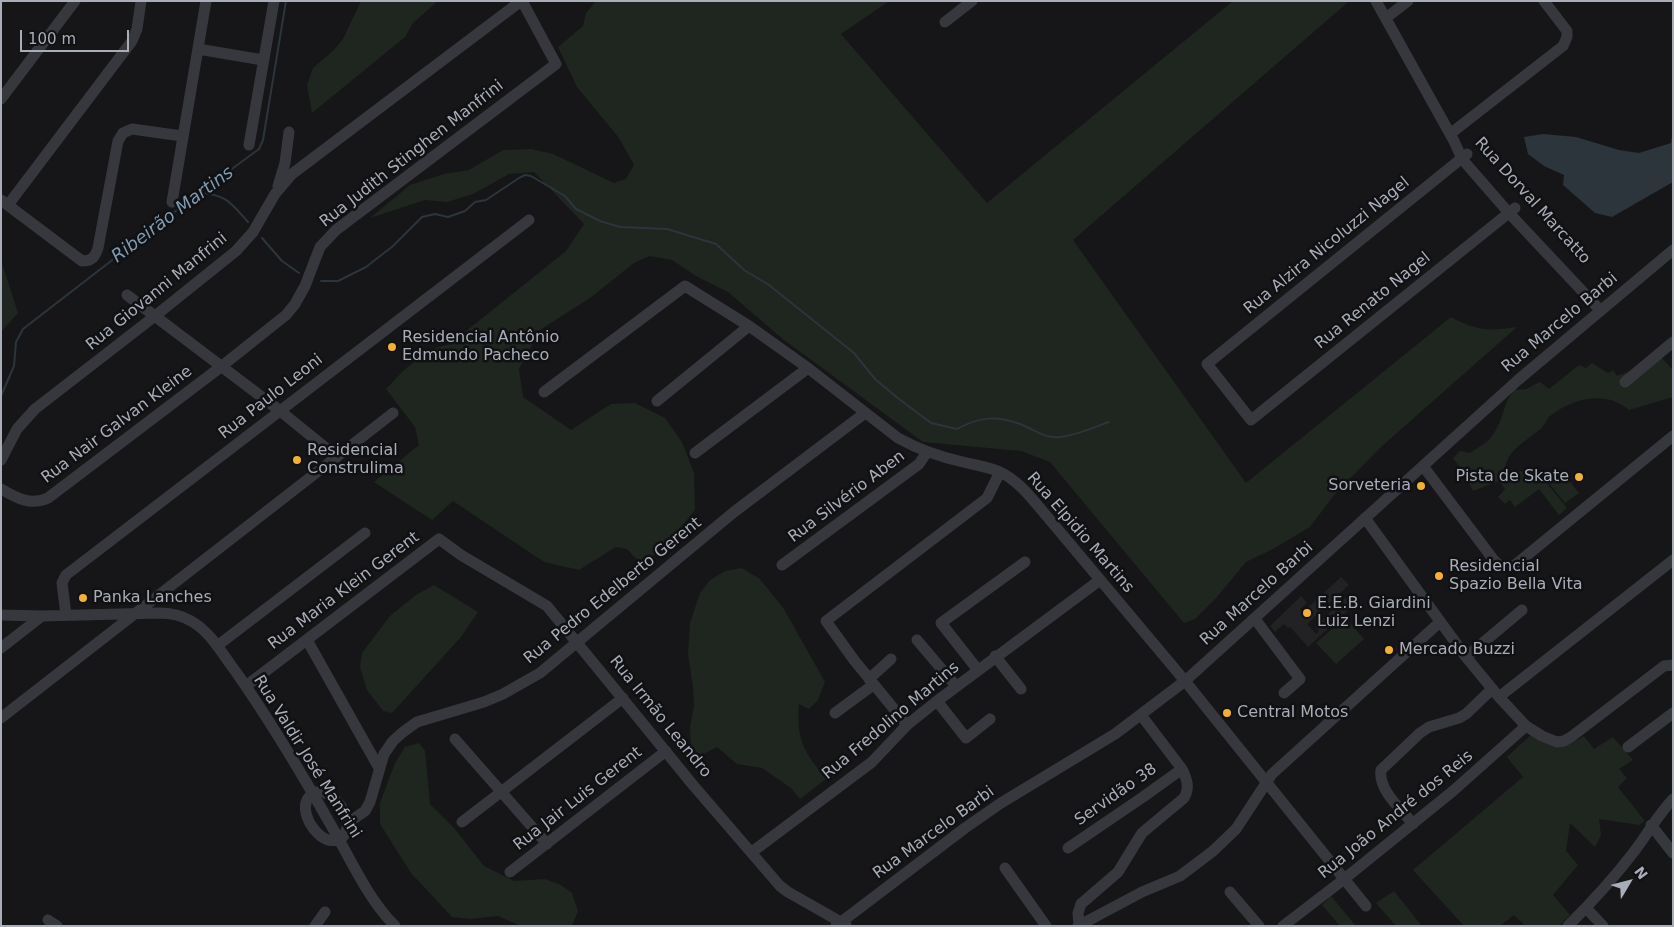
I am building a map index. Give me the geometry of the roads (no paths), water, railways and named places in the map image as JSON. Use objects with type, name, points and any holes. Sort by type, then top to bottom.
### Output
[{"type":"street","points":[[1,99],[75,1]]},
{"type":"street","points":[[141,1],[137,29],[132,41],[5,202],[82,261],[93,259],[98,248],[118,142],[123,133],[132,129],[182,136]]},
{"type":"street","points":[[172,202],[206,1]]},
{"type":"street","points":[[249,145],[274,1]]},
{"type":"street","name":"Rua Judith Stinghen Manfrini","points":[[222,366],[276,324],[291,309],[305,286],[320,247],[336,230],[556,64],[522,1]]},
{"type":"street","name":"Rua Giovanni Manfrini","points":[[1,460],[14,433],[30,414],[236,251],[253,232],[275,194],[285,181],[522,1]]},
{"type":"street","points":[[945,22],[972,1]]},
{"type":"street","name":"Rua Dorval Marcatto","points":[[1376,1],[1452,137],[1465,156],[1512,211],[1603,308]]},
{"type":"street","points":[[1386,18],[1408,1]]},
{"type":"street","points":[[1452,137],[1563,46],[1567,37],[1567,31],[1544,1]]},
{"type":"street","points":[[198,49],[263,60]]},
{"type":"street","points":[[275,194],[285,162],[289,132]]},
{"type":"street","name":"Rua Alzira Nicoluzzi Nagel","points":[[1251,420],[1207,364],[1465,156]]},
{"type":"street","name":"Rua Renato Nagel","points":[[1251,420],[1512,211]]},
{"type":"street","name":"Rua Paulo Leoni","points":[[66,615],[62,583],[66,575],[529,220]]},
{"type":"street","name":"Rua Marcelo Barbi","points":[[841,924],[976,820],[1107,740],[1185,682],[1518,380],[1673,250]]},
{"type":"street","name":"Rua Elpidio Martins","points":[[544,392],[685,286],[749,326],[808,368],[898,438],[927,452],[1000,472],[1029,495],[1185,682],[1343,880],[1366,906]]},
{"type":"street","points":[[127,295],[280,410],[337,457]]},
{"type":"street","points":[[657,401],[749,326]]},
{"type":"street","points":[[1625,382],[1673,342]]},
{"type":"street","name":"Rua Nair Galvan Kleine","points":[[1,489],[26,501],[38,502],[48,498],[222,366]]},
{"type":"street","points":[[696,453],[808,368]]},
{"type":"street","points":[[1,718],[393,413]]},
{"type":"street","name":"Rua Pedro Edelberto Gerent","points":[[348,822],[365,811],[370,802],[384,754],[393,741],[418,722],[484,702],[503,694],[540,673],[734,512],[865,413]]},
{"type":"street","points":[[1423,466],[1494,559],[1500,566],[1508,568],[1515,565],[1673,436]]},
{"type":"street","name":"Rua Silvério Aben","points":[[782,565],[919,464],[927,452]]},
{"type":"street","points":[[907,725],[871,682],[826,621],[987,498],[1000,472]]},
{"type":"street","points":[[1365,518],[1466,657],[1526,726],[1548,739],[1557,742],[1564,741],[1664,666],[1672,664]]},
{"type":"street","points":[[217,646],[365,532]]},
{"type":"street","name":"Rua Irmão Leandro","points":[[439,539],[461,555],[547,606],[693,785],[780,886],[841,924]]},
{"type":"street","name":"Rua Maria Klein Gerent","points":[[246,686],[439,539]]},
{"type":"street","points":[[1413,824],[1384,787],[1380,777],[1381,770],[1420,733],[1429,727],[1459,718],[1496,693],[1673,560]]},
{"type":"street","points":[[978,670],[941,623],[1025,562]]},
{"type":"street","name":"Rua Fredolino Martins","points":[[752,852],[872,762],[907,725],[956,686],[1100,580]]},
{"type":"street","points":[[1466,657],[1522,610]]},
{"type":"street","name":"Rua Valdir José Manfrini","points":[[1,615],[42,616],[159,613],[177,615],[193,622],[217,646],[274,728],[364,883],[383,912],[395,926]]},
{"type":"street","points":[[1,648],[42,616]]},
{"type":"street","points":[[1255,619],[1300,679],[1284,693]]},
{"type":"street","points":[[1141,715],[1182,769],[1188,787],[1184,798],[1142,834],[1118,872],[1081,904],[1078,913],[1079,925],[1142,892],[1171,881],[1197,864],[1236,830],[1272,774],[1440,622]]},
{"type":"street","points":[[307,640],[379,768]]},
{"type":"street","points":[[917,640],[956,686]]},
{"type":"street","points":[[995,656],[1021,689]]},
{"type":"street","points":[[835,713],[871,682],[891,659]]},
{"type":"street","points":[[462,822],[623,698]]},
{"type":"street","points":[[937,701],[966,738],[990,720]]},
{"type":"street","points":[[1628,747],[1673,713]]},
{"type":"street","name":"Rua João André dos Reis","points":[[1283,926],[1413,824],[1526,726]]},
{"type":"street","points":[[455,739],[547,844]]},
{"type":"street","name":"Rua Jair Luis Gerent","points":[[510,872],[666,751]]},
{"type":"street","name":"Servidão 38","points":[[1068,848],[1182,769]]},
{"type":"street","points":[[322,791],[330,795],[344,811],[348,828],[340,840],[330,841],[324,838],[308,819],[306,802],[308,795],[312,792],[322,791]]},
{"type":"street","points":[[1568,926],[1635,851],[1651,825],[1673,799]]},
{"type":"street","points":[[1651,825],[1673,853]]},
{"type":"street","points":[[1005,868],[1046,926]]},
{"type":"street","points":[[1230,892],[1259,926]]},
{"type":"street","points":[[1586,908],[1603,926]]},
{"type":"street","points":[[315,926],[325,912]]},
{"type":"waterway","name":"Ribeirão Martins","points":[[1,396],[14,366],[16,342],[23,329],[259,149],[263,140],[286,1]]},
{"type":"waterway","points":[[321,281],[338,281],[366,267],[393,246],[422,217],[435,214],[448,217],[465,211],[475,202],[486,200],[519,178],[525,175],[531,176],[565,196],[576,209],[600,221],[620,227],[667,229],[716,244],[744,270],[769,285],[854,353],[875,379],[931,423],[957,429],[973,422],[996,418],[1012,421],[1044,435],[1055,437],[1072,435],[1109,422]]},
{"type":"waterway","points":[[199,193],[216,195],[222,198],[248,222]]},
{"type":"waterway","points":[[262,238],[282,261],[299,273]]},
{"type":"place","name":"Residencial Antônio Edmundo Pacheco","points":[[392,347]]},
{"type":"place","name":"Residencial Construlima","points":[[297,460]]},
{"type":"place","name":"Pista de Skate","points":[[1579,477]]},
{"type":"place","name":"Sorveteria","points":[[1421,486]]},
{"type":"place","name":"Residencial Spazio Bella Vita","points":[[1439,576]]},
{"type":"place","name":"Panka Lanches","points":[[83,598]]},
{"type":"place","name":"E.E.B. Giardini Luiz Lenzi","points":[[1307,613]]},
{"type":"place","name":"Mercado Buzzi","points":[[1389,650]]},
{"type":"place","name":"Central Motos","points":[[1227,713]]}]
